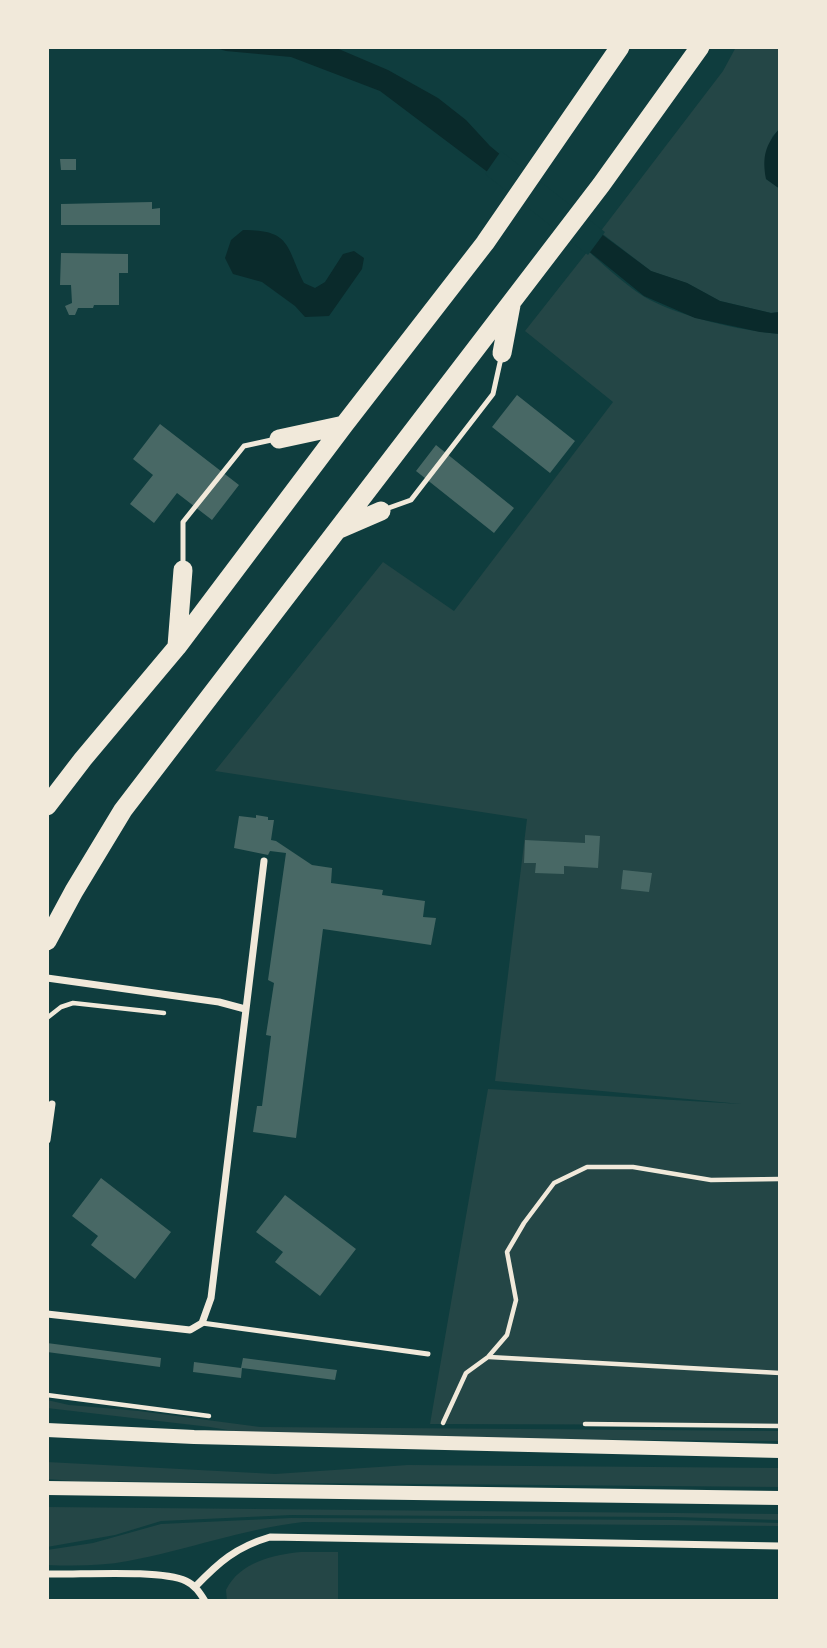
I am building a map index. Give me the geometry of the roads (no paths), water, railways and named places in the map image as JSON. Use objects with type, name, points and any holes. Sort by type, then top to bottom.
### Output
[{"type":"highway","points":[[47,806],[177,647],[485,243],[620,47]]},
{"type":"highway","points":[[47,941],[123,810],[601,185],[700,47]]},
{"type":"highway","points":[[502,353],[512,300]]},
{"type":"highway","points":[[279,439],[344,425]]},
{"type":"highway","points":[[336,530],[380,511]]},
{"type":"highway","points":[[177,647],[183,570]]},
{"type":"main road","points":[[47,1430],[194,1437],[780,1451]]},
{"type":"main road","points":[[47,1488],[780,1498]]},
{"type":"street","points":[[47,1314],[190,1329],[202,1323],[211,1298],[264,861]]},
{"type":"street","points":[[47,978],[219,1002],[245,1009]]},
{"type":"street","points":[[47,1140],[52,1104]]},
{"type":"street","points":[[195,1587],[219,1562],[241,1547],[270,1537],[780,1546]]},
{"type":"street","points":[[47,1574],[159,1575],[186,1581],[195,1587],[205,1601]]},
{"type":"lane","points":[[380,511],[411,499],[493,394],[502,353]]},
{"type":"lane","points":[[183,570],[183,522],[244,446],[279,439]]},
{"type":"lane","points":[[202,1323],[428,1354]]}]
